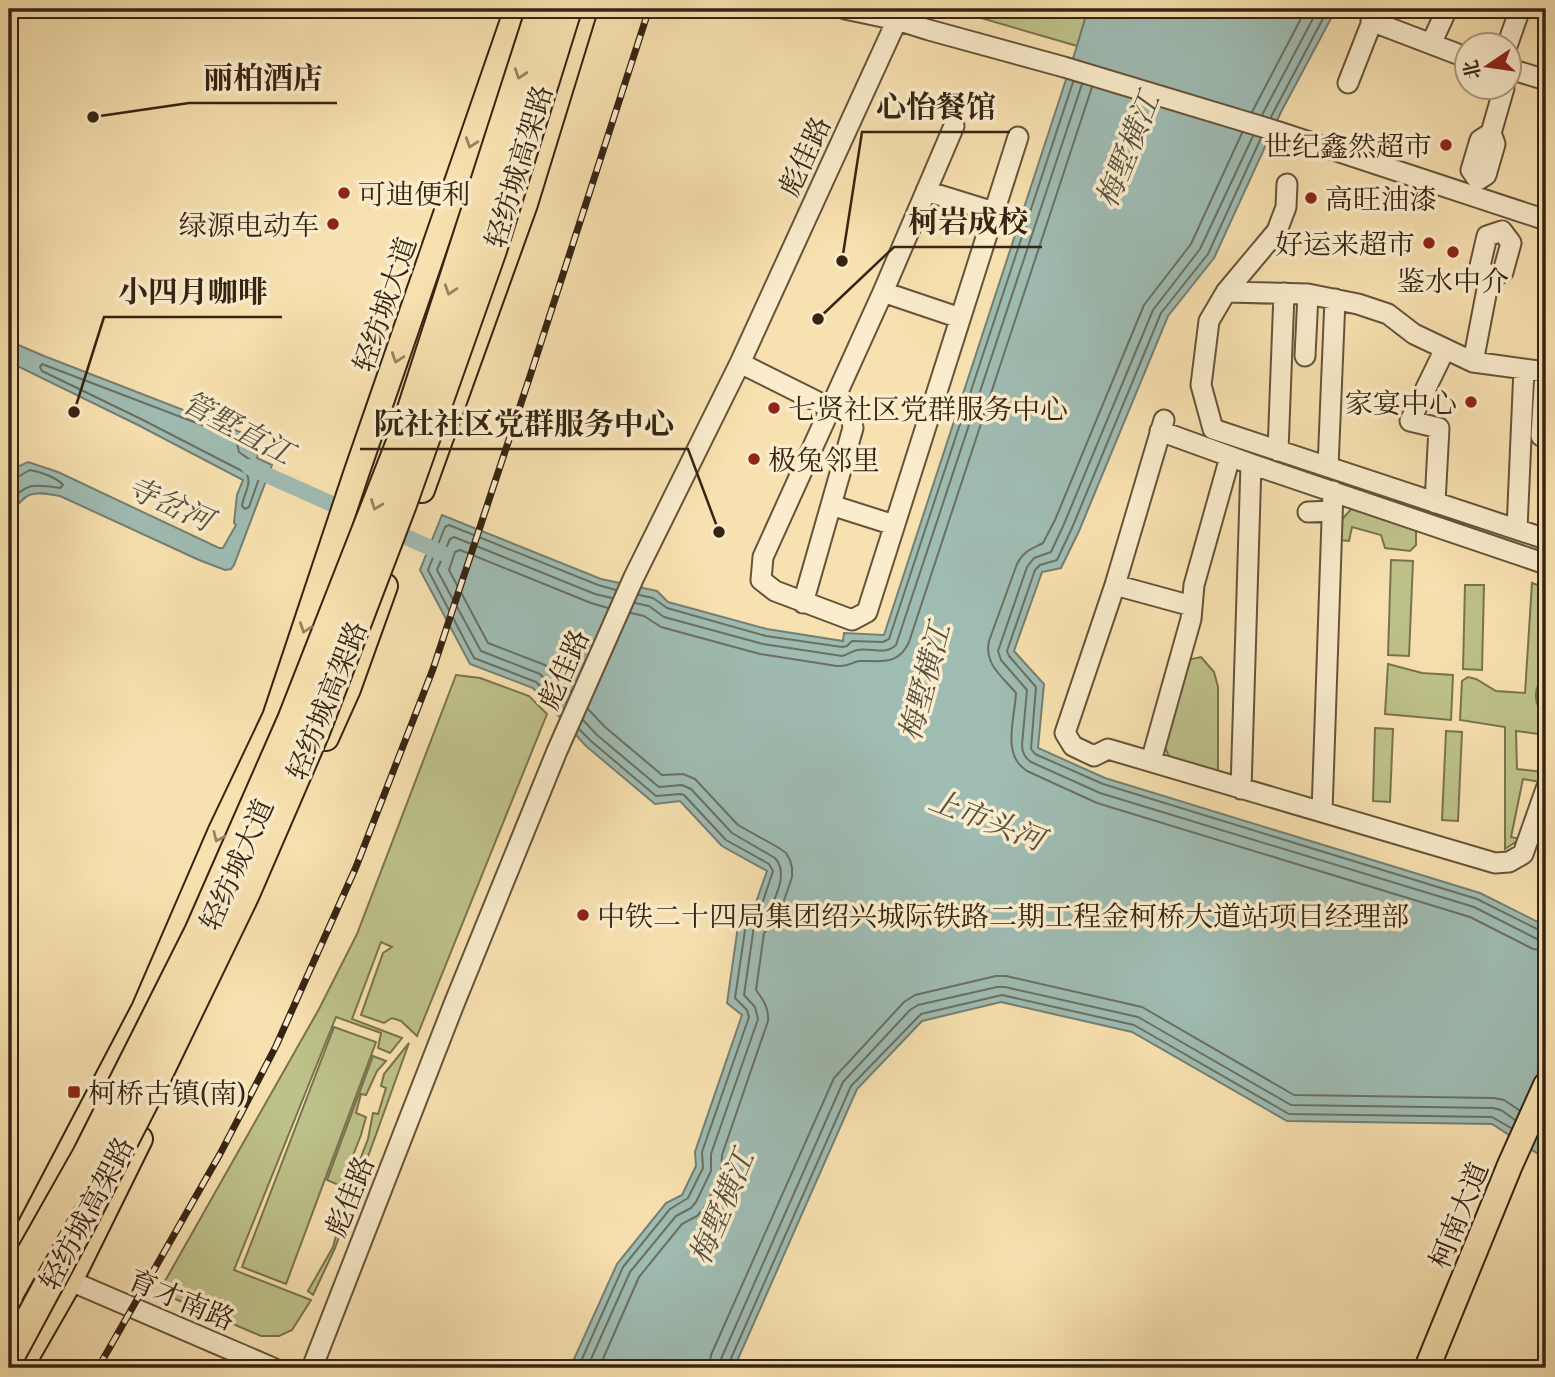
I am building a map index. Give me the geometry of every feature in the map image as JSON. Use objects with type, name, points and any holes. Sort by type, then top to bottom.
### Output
[{"type":"highway","name":"轻纺城高架路","points":[[9,1293],[87,1155],[200,932],[292,720],[403,437],[541,9]]},
{"type":"highway","name":"轻纺城高架路","points":[[9,1358],[158,1074],[245,894],[315,732],[402,504],[487,263],[567,9]]},
{"type":"main road","name":"轻纺城大道","points":[[11,1259],[144,1009],[220,833],[275,717],[517,9]]},
{"type":"main road","name":"轻纺城大道","points":[[20,1368],[70,1281],[185,1049],[348,689],[525,204],[584,9]]},
{"type":"main road","name":"柯南大道","points":[[1427,1368],[1510,1165],[1546,1085]]},
{"type":"street","points":[[845,9],[899,14],[929,30],[1475,188],[1509,208],[1546,220]]},
{"type":"street","points":[[1431,44],[1447,9]]},
{"type":"street","points":[[1512,32],[1520,9]]},
{"type":"street","name":"彪佳路","points":[[313,1368],[454,1004],[557,751],[634,577],[740,363],[899,14]]},
{"type":"street","points":[[1348,83],[1374,15],[1454,53]]},
{"type":"street","points":[[1524,73],[1546,80]]},
{"type":"street","points":[[1475,188],[1486,175],[1495,145],[1491,133],[1500,102]]},
{"type":"street","points":[[954,126],[883,292],[763,557],[761,580],[775,591],[852,620],[867,612],[1018,137]]},
{"type":"street","points":[[1287,184],[1286,207],[1277,230],[1226,292],[1209,321],[1201,385],[1213,429],[1546,539]]},
{"type":"street","points":[[926,191],[994,212]]},
{"type":"street","points":[[1473,362],[1489,279],[1480,266],[1487,236],[1502,231],[1509,208]]},
{"type":"street","points":[[883,292],[960,318]]},
{"type":"street","points":[[1226,292],[1308,294],[1359,304],[1388,314],[1414,334],[1473,362],[1546,372],[1541,436]]},
{"type":"street","points":[[1278,451],[1284,293]]},
{"type":"street","points":[[1305,356],[1308,294]]},
{"type":"street","points":[[1328,467],[1335,299]]},
{"type":"street","points":[[1435,503],[1439,428],[1410,421],[1446,349]]},
{"type":"street","points":[[740,363],[830,408],[851,415],[853,428],[803,603]]},
{"type":"street","points":[[1517,529],[1524,369]]},
{"type":"street","points":[[1546,564],[1333,501],[1162,426],[1115,585],[1065,733],[1073,746],[1094,756],[1108,749],[1495,863],[1509,862],[1523,854],[1546,789]]},
{"type":"street","points":[[1151,761],[1191,618],[1194,585],[1230,457]]},
{"type":"street","points":[[1241,789],[1251,464]]},
{"type":"street","points":[[1308,512],[1333,501]]},
{"type":"street","points":[[1322,812],[1333,501]]},
{"type":"street","points":[[831,505],[894,526]]},
{"type":"street","points":[[1115,585],[1192,606]]},
{"type":"street","name":"育才南路","points":[[11,1259],[70,1281],[273,1368]]},
{"type":"green space","points":[[950,9],[1088,9],[1077,46]]},
{"type":"green space","points":[[1352,508],[1416,528],[1416,545],[1410,551],[1385,548],[1381,535],[1352,527],[1349,541],[1339,540],[1337,525]]},
{"type":"green space","points":[[1391,560],[1413,561],[1409,656],[1388,655]]},
{"type":"green space","points":[[1532,583],[1546,588],[1546,673],[1538,685],[1536,696],[1546,719],[1546,735],[1516,731],[1517,769],[1544,772],[1541,782],[1523,779],[1511,837],[1520,839],[1505,849],[1505,727],[1460,720],[1462,681],[1468,677],[1496,691],[1525,693]]},
{"type":"green space","points":[[1465,585],[1484,585],[1482,670],[1463,669]]},
{"type":"green space","points":[[1201,657],[1214,672],[1218,687],[1218,778],[1175,763],[1163,743],[1187,660]]},
{"type":"green space","points":[[1388,664],[1422,673],[1453,675],[1451,720],[1385,714]]},
{"type":"green space","points":[[456,675],[480,678],[529,696],[547,714],[417,1036],[401,1021],[392,1018],[384,1023],[361,1015],[383,953],[392,947],[381,942],[352,1019],[402,1038],[390,1053],[378,1048],[381,1033],[336,1017],[234,1270],[311,1300],[292,1330],[279,1336],[261,1336],[166,1295],[165,1281],[319,1009],[357,934]]},
{"type":"green space","points":[[1375,728],[1393,729],[1390,802],[1373,801]]},
{"type":"green space","points":[[1446,731],[1462,732],[1458,821],[1442,820]]},
{"type":"green space","points":[[334,1027],[376,1042],[286,1284],[242,1267]]},
{"type":"green space","points":[[409,1043],[335,1248],[313,1295],[308,1291],[333,1247],[347,1193],[368,1139],[373,1113],[378,1114],[386,1088],[381,1086],[384,1074]]},
{"type":"green space","points":[[373,1056],[386,1061],[377,1071],[366,1095],[361,1094],[356,1113],[366,1117],[341,1186],[327,1180]]},
{"type":"water","points":[[1088,9],[1336,9],[1281,112],[1214,258],[1168,316],[1079,531],[1061,568],[1042,572],[1014,651],[1044,684],[1038,748],[1105,778],[1480,893],[1546,926],[1546,1159],[1492,1124],[1287,1121],[1132,1032],[1001,1002],[922,1021],[857,1089],[734,1368],[570,1368],[617,1264],[666,1203],[682,1195],[696,1166],[695,1152],[742,1015],[727,1003],[741,905],[754,908],[767,871],[722,846],[680,801],[655,804],[586,746],[533,688],[470,664],[420,570],[442,515],[601,579],[657,591],[668,602],[767,629],[843,641],[844,633],[884,635]]},
{"type":"water","points":[[9,341],[248,435],[244,447],[258,455],[257,458],[272,465],[231,569],[225,570],[199,560],[60,496],[42,493],[30,495],[20,502],[9,516],[9,474],[28,462],[58,472],[223,548],[236,525],[237,495],[243,480],[9,362]]},
{"type":"waterway","name":"管墅直江","points":[[249,467],[442,553]]},
{"type":"railway","points":[[98,1368],[220,1154],[276,1046],[356,867],[433,669],[649,9]]},
{"type":"place","name":"丽柏酒店","points":[[93,117]]},
{"type":"place","name":"世纪鑫然超市","points":[[1446,145]]},
{"type":"place","name":"可迪便利","points":[[344,193]]},
{"type":"place","name":"高旺油漆","points":[[1311,198]]},
{"type":"place","name":"绿源电动车","points":[[333,224]]},
{"type":"place","name":"好运来超市","points":[[1429,243]]},
{"type":"place","name":"鉴水中介","points":[[1453,252]]},
{"type":"place","name":"心怡餐馆","points":[[842,261]]},
{"type":"place","name":"柯岩成校","points":[[818,319]]},
{"type":"place","name":"家宴中心","points":[[1471,402]]},
{"type":"place","name":"七贤社区党群服务中心","points":[[774,408]]},
{"type":"place","name":"小四月咖啡","points":[[74,412]]},
{"type":"place","name":"极兔邻里","points":[[754,459]]},
{"type":"place","name":"阮社社区党群服务中心","points":[[719,532]]},
{"type":"place","name":"中铁二十四局集团绍兴城际铁路二期工程金柯桥大道站项目经理部","points":[[583,915]]},
{"type":"place","name":"柯桥古镇(南)","points":[[74,1092]]},
{"type":"water label","name":"梅墅横江","points":[[1127,150]]},
{"type":"water label","name":"寺岔河","points":[[170,503]]},
{"type":"water label","name":"梅墅横江","points":[[924,682]]},
{"type":"water label","name":"上市头河","points":[[987,819]]},
{"type":"water label","name":"梅墅横江","points":[[721,1207]]}]
